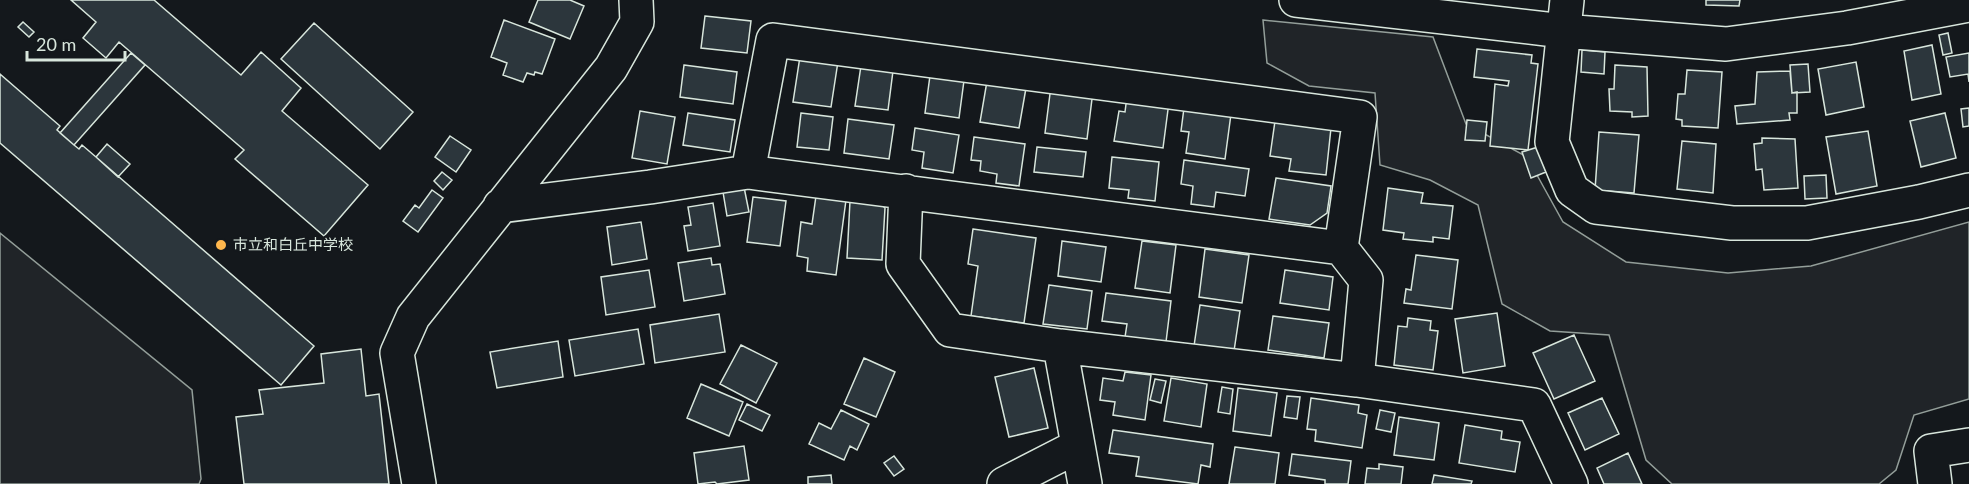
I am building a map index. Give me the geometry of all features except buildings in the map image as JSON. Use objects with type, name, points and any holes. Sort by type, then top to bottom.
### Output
[{"type":"street","points":[[419,484],[397,352],[412,317],[611,68],[637,22],[636,0]]},
{"type":"street","points":[[1296,0],[1565,15],[1726,45],[1847,28],[1969,5]]},
{"type":"street","points":[[1565,15],[1552,142],[1572,190],[1596,207],[1732,223],[1807,224],[1969,190]]},
{"type":"street","points":[[748,172],[773,40],[1360,117],[1341,248]]},
{"type":"street","points":[[500,206],[650,188],[748,172],[906,190],[1341,248],[1366,280],[1357,380]]},
{"type":"street","points":[[906,190],[903,264],[950,330],[1060,346],[1357,380],[1534,405],[1571,484]]},
{"type":"street","points":[[1060,346],[1085,484]]},
{"type":"street","points":[[1935,484],[1931,451],[1969,445]]},
{"type":"street","points":[[1004,484],[1078,446]]},
{"type":"shaded area","points":[[1263,20],[1433,37],[1466,124],[1527,157],[1563,222],[1626,262],[1728,273],[1811,266],[1969,222],[1969,399],[1914,415],[1896,470],[1879,484],[1672,484],[1646,460],[1609,335],[1550,331],[1502,304],[1478,205],[1430,180],[1380,165],[1375,93],[1309,86],[1267,63]]},
{"type":"shaded area","points":[[0,233],[192,390],[201,479],[199,484],[0,484]]},
{"type":"place","name":"市立和白丘中学校","points":[[221,245]]}]
